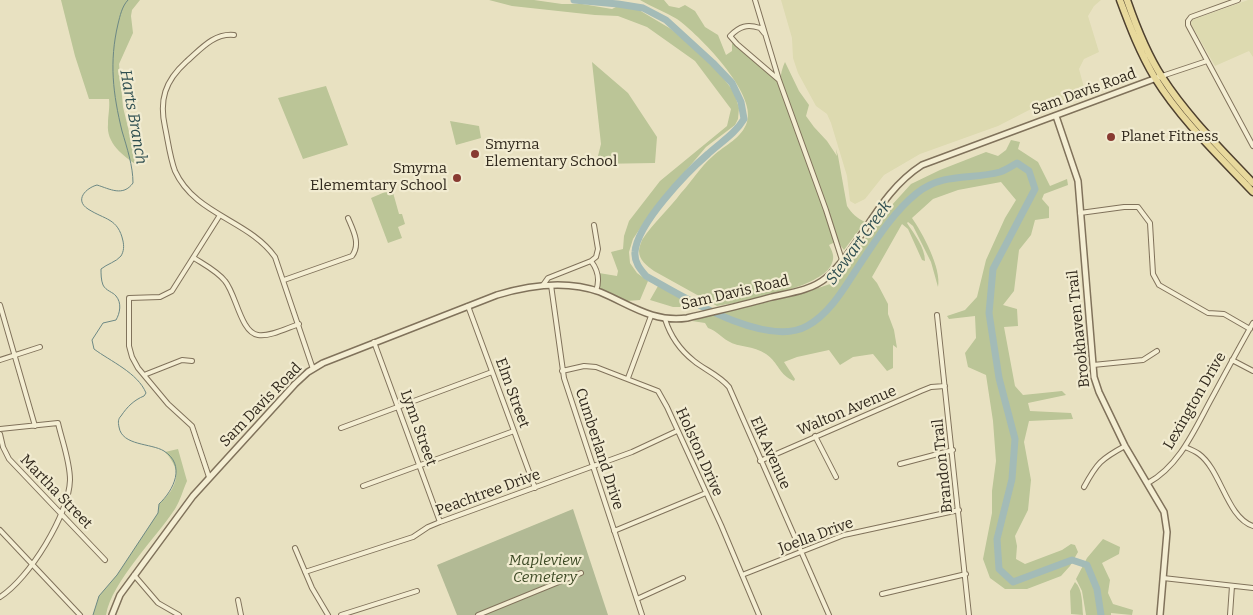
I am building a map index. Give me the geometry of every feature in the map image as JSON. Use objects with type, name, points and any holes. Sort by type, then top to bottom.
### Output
[{"type":"main road","points":[[1120,0],[1135,38],[1159,78],[1198,134],[1253,192]]},
{"type":"main road","points":[[1127,0],[1159,78],[1253,183]]},
{"type":"street","points":[[755,0],[779,80],[842,260]]},
{"type":"street","points":[[1238,0],[1194,15],[1188,21],[1188,25],[1253,146]]},
{"type":"street","points":[[764,32],[760,28],[744,25],[730,36],[779,80]]},
{"type":"street","points":[[234,34],[217,37],[183,65],[167,87],[162,106],[163,117],[176,172],[186,189],[220,215],[250,233],[275,257],[313,369]]},
{"type":"street","points":[[1159,78],[1207,60]]},
{"type":"street","name":"Sam Davis Road","points":[[112,615],[120,595],[134,574],[185,506],[209,478],[295,384],[313,369],[340,355],[510,291],[542,285],[573,286],[596,291],[651,316],[665,319],[692,317],[806,288],[825,279],[842,260],[893,189],[910,172],[933,159],[1159,78]]},
{"type":"street","name":"Brookhaven Trail","points":[[1056,116],[1078,180],[1093,365],[1098,392],[1125,446],[1164,512],[1167,532],[1160,615]]},
{"type":"street","points":[[1080,213],[1138,207],[1150,223],[1153,274],[1159,284],[1208,313],[1224,314],[1250,329]]},
{"type":"street","points":[[209,478],[192,426],[172,408],[135,363],[130,351],[129,298],[169,294],[178,285],[220,215]]},
{"type":"street","points":[[284,280],[349,259],[355,253],[357,244],[348,218]]},
{"type":"street","points":[[542,285],[548,278],[591,261],[596,257],[598,249],[594,224]]},
{"type":"street","points":[[194,258],[216,272],[228,285],[246,328],[252,334],[260,336],[299,324]]},
{"type":"street","points":[[591,261],[599,283],[596,291]]},
{"type":"street","name":"Cumberland Drive","points":[[551,285],[562,371],[642,615]]},
{"type":"street","points":[[0,306],[35,426]]},
{"type":"street","name":"Elm Street","points":[[468,306],[535,488]]},
{"type":"street","name":"Brandon Trail","points":[[937,315],[970,615]]},
{"type":"street","points":[[628,378],[651,316]]},
{"type":"street","name":"Elk Avenue","points":[[665,319],[671,334],[686,354],[729,387],[828,615]]},
{"type":"street","name":"Lexington Drive","points":[[1148,483],[1166,471],[1185,447],[1253,322]]},
{"type":"street","name":"Lynn Street","points":[[374,342],[440,522]]},
{"type":"street","points":[[0,360],[40,347]]},
{"type":"street","points":[[1093,365],[1143,360],[1157,351]]},
{"type":"street","points":[[144,375],[182,360],[192,361]]},
{"type":"street","points":[[1232,360],[1253,371]]},
{"type":"street","name":"Holston Drive","points":[[562,371],[588,366],[628,378],[658,391],[706,493],[759,615]]},
{"type":"street","points":[[342,428],[492,372]]},
{"type":"street","name":"Walton Avenue","points":[[760,461],[926,389],[945,386]]},
{"type":"street","points":[[0,429],[58,423],[70,480],[61,512],[33,564],[12,588],[0,597]]},
{"type":"street","points":[[363,486],[514,431]]},
{"type":"street","name":"Peachtree Drive","points":[[305,572],[413,537],[440,522],[632,452],[677,431]]},
{"type":"street","name":"Martha Street","points":[[0,434],[3,447],[9,459],[106,560]]},
{"type":"street","points":[[816,436],[836,477]]},
{"type":"street","points":[[1084,487],[1096,466],[1110,454],[1125,446]]},
{"type":"street","points":[[1185,447],[1200,454],[1216,475],[1238,516],[1253,526]]},
{"type":"street","points":[[900,464],[953,450]]},
{"type":"street","points":[[614,531],[706,493]]},
{"type":"street","name":"Joella Drive","points":[[742,576],[844,535],[959,510]]},
{"type":"street","points":[[0,530],[80,615]]},
{"type":"street","points":[[295,548],[305,572],[328,615]]},
{"type":"street","points":[[478,615],[580,573]]},
{"type":"street","points":[[134,574],[158,603],[179,615]]},
{"type":"street","points":[[882,594],[966,574]]},
{"type":"street","points":[[637,599],[682,578]]},
{"type":"street","points":[[1163,578],[1253,588]]},
{"type":"street","points":[[1230,615],[1232,586]]},
{"type":"street","points":[[342,615],[417,591]]},
{"type":"street","points":[[238,600],[241,615]]},
{"type":"shaded area","points":[[781,0],[1101,0],[1094,6],[1088,16],[1099,52],[1084,59],[1079,69],[1085,91],[1070,98],[1033,108],[998,126],[920,154],[884,175],[865,199],[855,204],[850,201],[847,176],[831,123],[827,114],[816,106],[798,73],[793,58],[792,38]]},
{"type":"shaded area","points":[[1248,0],[1253,0],[1253,57],[1249,51],[1215,66],[1191,24],[1192,20]]},
{"type":"green space","points":[[61,0],[140,0],[132,10],[133,33],[119,64],[123,107],[137,165],[116,148],[110,137],[108,131],[109,99],[89,99],[75,56]]},
{"type":"green space","points":[[489,0],[534,0],[562,4],[582,4],[612,9],[618,6],[639,10],[671,29],[710,61],[734,92],[739,108],[738,119],[735,125],[706,147],[651,212],[633,239],[629,252],[630,263],[637,273],[648,281],[640,300],[627,301],[599,289],[599,273],[617,276],[618,271],[611,252],[623,249],[624,236],[629,221],[660,181],[727,126],[731,109],[695,61],[647,27],[618,16],[512,6]]},
{"type":"green space","points":[[640,0],[664,0],[669,6],[679,8],[685,5],[695,11],[705,27],[718,35],[726,55],[732,51],[732,43],[771,73],[780,86],[788,112],[790,108],[781,80],[785,62],[799,91],[809,105],[806,116],[837,156],[836,149],[847,206],[865,222],[844,250],[837,241],[829,245],[833,256],[832,263],[826,272],[814,280],[781,292],[717,306],[654,271],[642,260],[639,248],[646,234],[704,165],[741,133],[747,122],[748,110],[735,81],[724,65],[698,37],[677,19]]},
{"type":"green space","points":[[592,62],[628,93],[657,137],[655,163],[596,164],[601,144]]},
{"type":"green space","points":[[326,86],[348,145],[303,159],[278,98]]},
{"type":"green space","points":[[450,121],[479,126],[481,138],[456,145]]},
{"type":"green space","points":[[1011,140],[1020,142],[1018,149],[1038,162],[1050,186],[1067,179],[1068,185],[1044,194],[1042,199],[1049,207],[1049,218],[1035,220],[1031,235],[1019,250],[1014,291],[1003,305],[1017,309],[1018,326],[1004,327],[1015,386],[1023,395],[1062,391],[1066,395],[1028,403],[1030,411],[1071,413],[1073,419],[1029,421],[1024,442],[1031,480],[1028,510],[1015,536],[1017,546],[1016,559],[1025,564],[1062,550],[1071,544],[1075,545],[1078,552],[1070,566],[1061,576],[1027,589],[1005,589],[990,578],[983,559],[992,513],[992,491],[996,461],[993,421],[986,375],[968,367],[965,353],[976,338],[975,316],[949,319],[947,316],[965,310],[977,297],[986,260],[1005,218],[1016,200],[1001,182],[958,190],[933,199],[912,218],[926,241],[934,261],[938,287],[931,262],[913,226],[907,223],[921,246],[925,261],[922,260],[908,229],[902,224],[872,277],[888,304],[888,314],[894,330],[897,348],[893,345],[893,368],[887,371],[873,354],[853,357],[840,365],[829,350],[784,362],[795,379],[794,381],[785,376],[774,361],[761,351],[732,343],[708,328],[705,323],[692,321],[798,295],[830,284],[842,273],[867,236],[911,184],[986,152],[998,156],[1006,150]]},
{"type":"green space","points":[[392,189],[399,214],[402,214],[405,224],[398,227],[402,238],[388,243],[371,198]]},
{"type":"green space","points":[[658,286],[699,307],[673,307],[650,300]]},
{"type":"green space","points":[[178,449],[187,481],[177,506],[125,574],[110,602],[106,615],[93,615],[99,596],[117,575],[158,513],[159,504],[174,485],[176,472],[171,459],[165,452]]},
{"type":"green space","name":"Mapleview Cemetery","points":[[573,509],[608,615],[457,615],[437,565]]},
{"type":"green space","points":[[1103,539],[1120,547],[1119,554],[1102,563],[1110,580],[1108,593],[1113,604],[1133,610],[1132,615],[1111,613],[1111,615],[1086,615],[1082,591],[1076,579],[1087,558]]},
{"type":"green space","points":[[1075,582],[1081,593],[1083,615],[1071,614],[1070,591]]},
{"type":"waterway","name":"Harts Branch","points":[[93,615],[99,596],[117,575],[158,513],[159,504],[173,485],[176,470],[175,463],[164,451],[131,441],[121,433],[119,418],[131,404],[146,393],[137,379],[130,373],[94,349],[92,340],[103,323],[116,320],[119,314],[118,299],[103,285],[101,269],[121,256],[124,245],[118,228],[110,220],[84,206],[82,198],[89,189],[97,185],[121,191],[133,183],[128,150],[116,104],[113,78],[115,38],[121,11],[128,0]]},
{"type":"waterway","name":"Stewart Creek","points":[[574,0],[643,8],[666,20],[732,83],[741,102],[744,119],[732,134],[699,162],[664,199],[644,227],[638,240],[635,256],[636,262],[646,276],[702,307],[748,326],[770,331],[790,331],[807,326],[815,321],[835,301],[899,210],[927,186],[947,179],[1000,172],[1017,163],[1029,171],[1035,189],[993,269],[989,313],[999,378],[1015,439],[1012,479],[997,539],[999,569],[1013,582],[1072,560],[1087,565],[1097,589],[1101,615]]},
{"type":"place","name":"Planet Fitness","points":[[1111,137]]},
{"type":"place","name":"Smyrna Elementary School","points":[[475,154]]},
{"type":"place","name":"Smyrna Elememtary School","points":[[457,178]]}]
